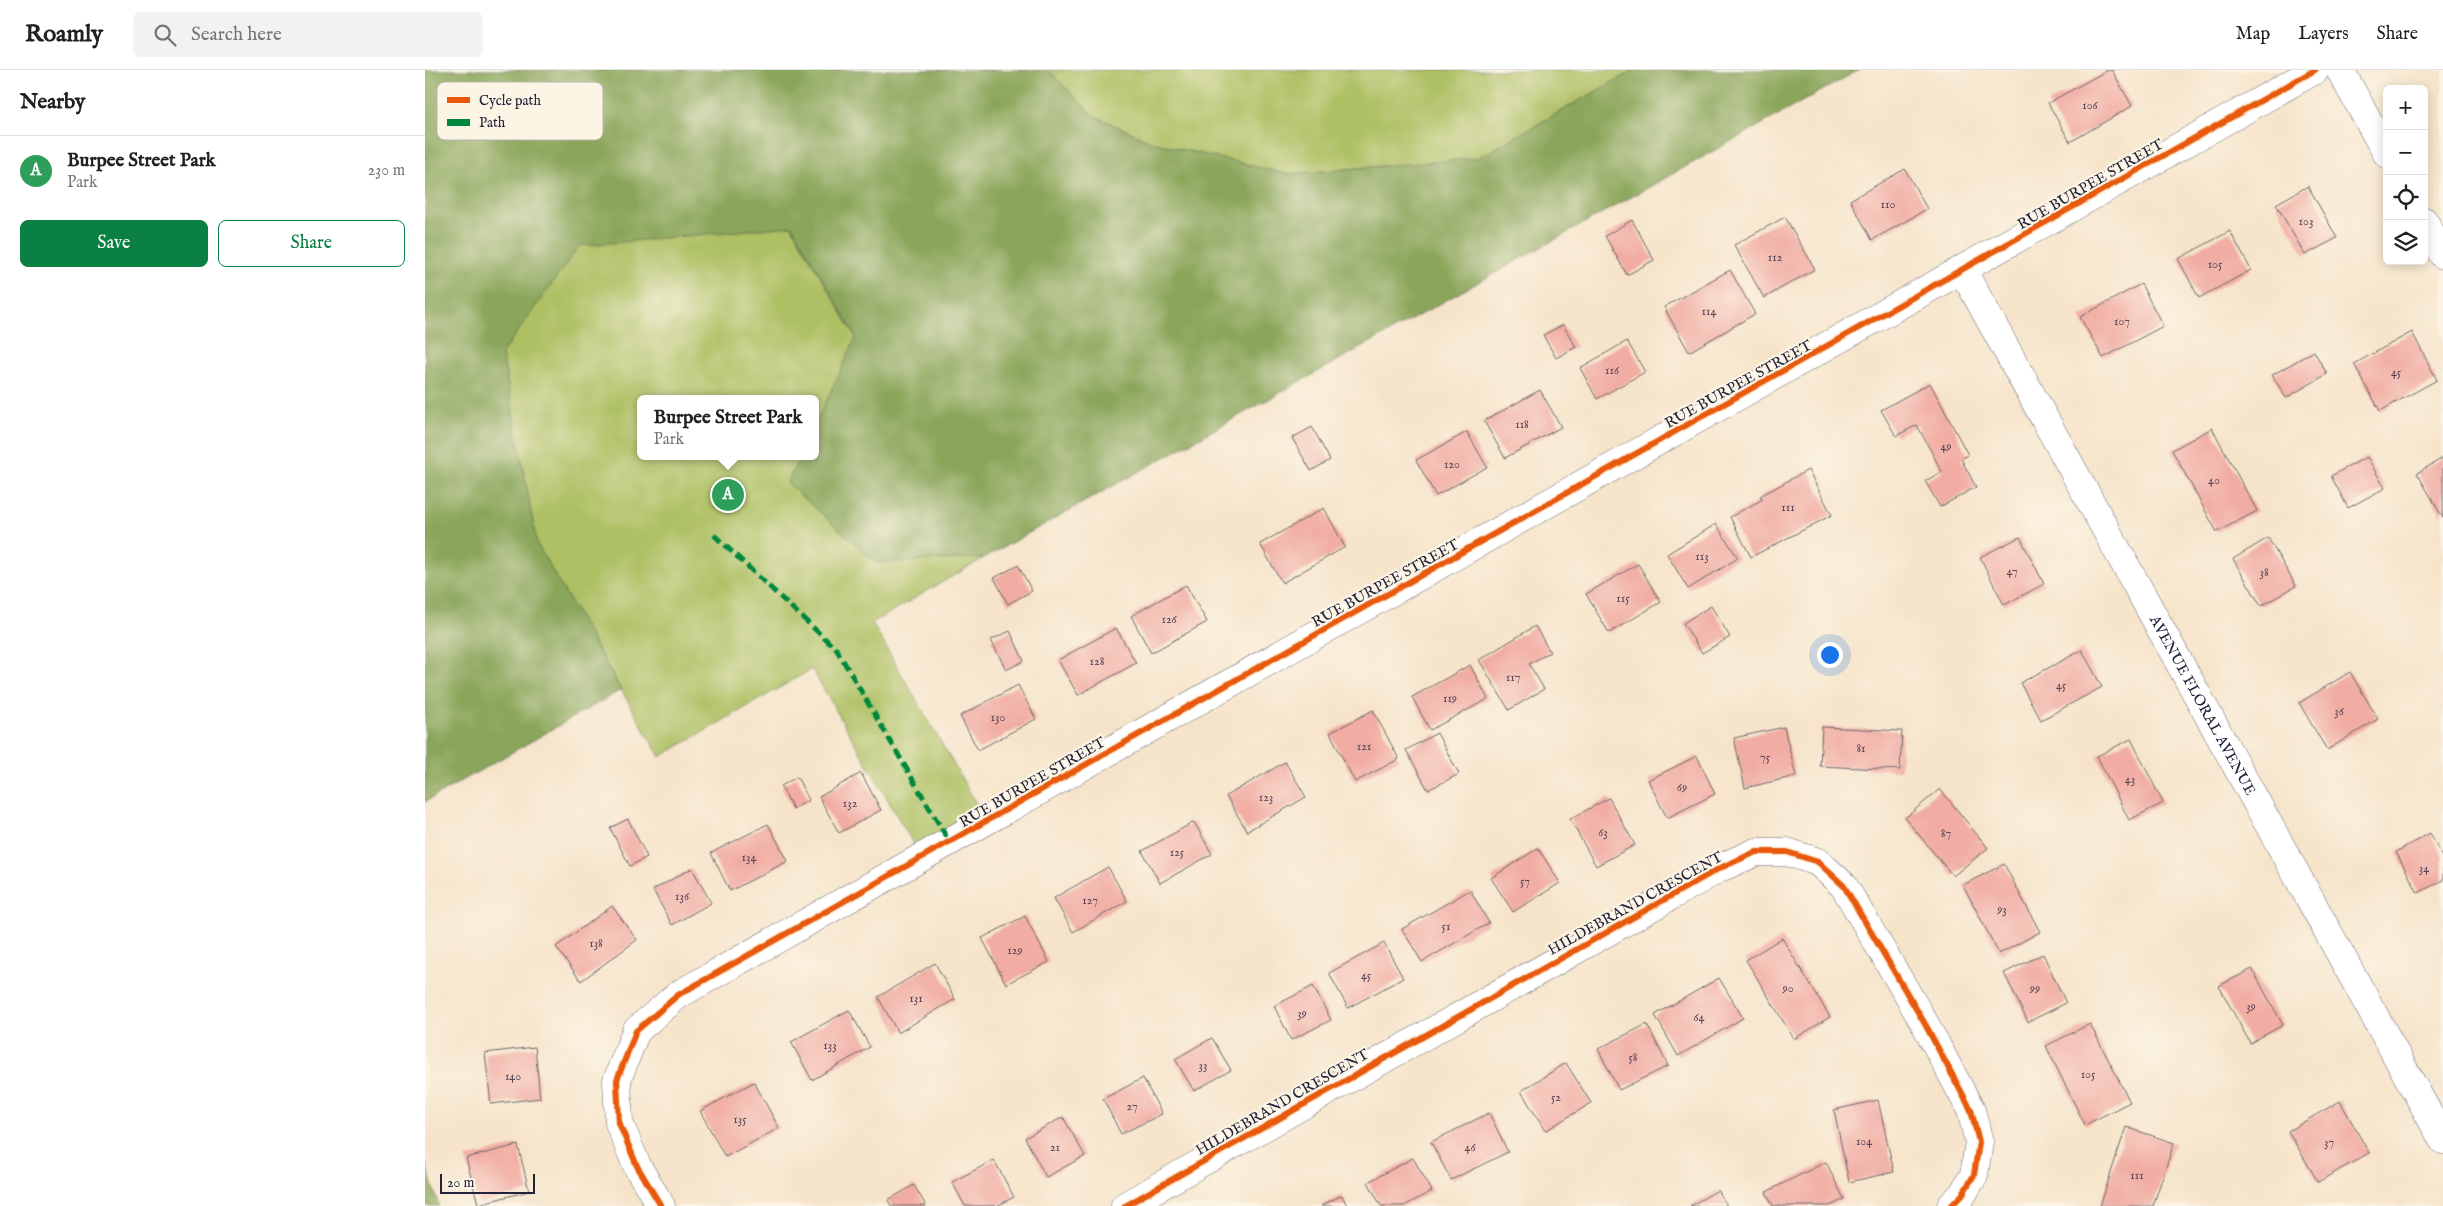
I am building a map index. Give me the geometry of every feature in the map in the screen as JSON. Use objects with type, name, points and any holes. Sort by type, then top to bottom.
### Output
[{"type":"street","name":"RUE BURPEE STREET","points":[[661,1206],[637,1166],[619,1123],[617,1080],[636,1031],[678,995],[1963,271],[2315,70]]},
{"type":"street","points":[[2340,70],[2383,147]]},
{"type":"street","points":[[2428,229],[2443,255]]},
{"type":"street","name":"AVENUE FLORAL AVENUE","points":[[1963,271],[2443,1140]]},
{"type":"street","name":"HILDEBRAND CRESCENT","points":[[1125,1206],[1720,868],[1756,852],[1787,852],[1818,862],[1844,886],[1925,1024],[1971,1110],[1979,1142],[1974,1174],[1962,1196],[1951,1206]]},
{"type":"green space","points":[[425,70],[1048,70],[1094,116],[1155,143],[1287,174],[1478,158],[1634,70],[1859,70],[984,558],[877,563],[787,483],[798,460],[819,460],[819,417],[856,337],[792,226],[579,246],[502,353],[537,544],[621,690],[425,802]]},
{"type":"green space","points":[[1048,70],[1634,70],[1478,158],[1287,174],[1155,143],[1094,116]]},
{"type":"green space","points":[[727,115],[984,558],[872,623],[987,822],[922,859],[812,669],[660,757],[425,351],[425,290]]},
{"type":"green space","points":[[425,1161],[439,1206],[425,1206]]},
{"type":"building","points":[[2108,70],[2112,70],[2132,106],[2070,142],[2048,103]]},
{"type":"building","points":[[1905,169],[1927,209],[1872,240],[1850,200]]},
{"type":"building","points":[[2308,186],[2337,238],[2305,255],[2276,204]]},
{"type":"building","points":[[1785,217],[1815,269],[1764,298],[1734,245]]},
{"type":"building","points":[[1632,220],[1654,260],[1627,275],[1605,236]]},
{"type":"building","points":[[2230,231],[2251,270],[2199,298],[2178,259]]},
{"type":"building","points":[[1730,270],[1755,314],[1689,352],[1664,307]]},
{"type":"building","points":[[2141,284],[2163,326],[2103,358],[2080,317]]},
{"type":"building","points":[[1563,325],[1576,347],[1556,358],[1543,335]]},
{"type":"building","points":[[2412,332],[2437,380],[2380,411],[2354,364]]},
{"type":"building","points":[[1627,341],[1645,372],[1597,399],[1580,368]]},
{"type":"building","points":[[2314,351],[2327,374],[2286,398],[2272,375]]},
{"type":"building","points":[[1930,383],[1968,455],[1961,459],[1976,487],[1940,507],[1925,481],[1942,472],[1917,425],[1896,436],[1881,410]]},
{"type":"building","points":[[1540,390],[1561,427],[1505,458],[1484,421]]},
{"type":"building","points":[[1312,427],[1330,460],[1311,471],[1292,438]]},
{"type":"building","points":[[2212,428],[2257,511],[2217,532],[2172,450]]},
{"type":"building","points":[[1467,432],[1487,467],[1436,496],[1416,460]]},
{"type":"building","points":[[2367,457],[2385,488],[2348,508],[2331,476]]},
{"type":"building","points":[[2443,458],[2443,518],[2417,473]]},
{"type":"building","points":[[1808,470],[1832,515],[1751,557],[1730,517],[1763,499],[1760,496]]},
{"type":"building","points":[[1324,508],[1345,547],[1282,583],[1260,544]]},
{"type":"building","points":[[1716,524],[1738,558],[1688,589],[1667,554]]},
{"type":"building","points":[[2020,537],[2044,584],[2004,605],[1980,557]]},
{"type":"building","points":[[2268,538],[2296,586],[2261,606],[2233,559]]},
{"type":"building","points":[[1638,564],[1661,602],[1609,633],[1586,594]]},
{"type":"building","points":[[1018,565],[1032,591],[1008,604],[994,578]]},
{"type":"building","points":[[1186,585],[1207,622],[1151,653],[1131,616]]},
{"type":"building","points":[[1711,606],[1730,637],[1702,653],[1683,623]]},
{"type":"building","points":[[1535,626],[1550,652],[1529,664],[1544,689],[1509,710],[1479,660]]},
{"type":"building","points":[[1116,628],[1136,663],[1078,695],[1058,660]]},
{"type":"building","points":[[1010,631],[1024,661],[1006,670],[991,640]]},
{"type":"building","points":[[2082,650],[2102,687],[2041,720],[2020,683]]},
{"type":"building","points":[[1470,665],[1488,699],[1430,730],[1412,697]]},
{"type":"building","points":[[2350,672],[2378,719],[2327,750],[2299,703]]},
{"type":"building","points":[[1018,685],[1036,719],[978,750],[960,716]]},
{"type":"building","points":[[1373,710],[1399,759],[1355,782],[1330,733]]},
{"type":"building","points":[[1784,727],[1796,776],[1745,788],[1734,738]]},
{"type":"building","points":[[1822,727],[1902,731],[1900,770],[1820,766]]},
{"type":"building","points":[[1437,733],[1459,774],[1428,790],[1406,750]]},
{"type":"building","points":[[2131,739],[2163,803],[2129,820],[2097,756]]},
{"type":"building","points":[[1697,756],[1715,794],[1667,818],[1648,780]]},
{"type":"building","points":[[1285,762],[1306,797],[1247,831],[1226,796]]},
{"type":"building","points":[[861,773],[881,810],[839,833],[819,797]]},
{"type":"building","points":[[797,777],[809,800],[793,809],[781,786]]},
{"type":"building","points":[[1940,789],[1988,848],[1953,876],[1905,818]]},
{"type":"building","points":[[1609,798],[1635,845],[1596,866],[1570,819]]},
{"type":"building","points":[[628,819],[647,857],[630,866],[610,828]]},
{"type":"building","points":[[1194,822],[1212,854],[1160,883],[1142,851]]},
{"type":"building","points":[[768,824],[788,861],[730,891],[711,853]]},
{"type":"building","points":[[2430,833],[2443,857],[2443,880],[2418,893],[2396,852]]},
{"type":"building","points":[[1538,848],[1560,883],[1513,912],[1491,878]]},
{"type":"building","points":[[2004,864],[2040,932],[1999,954],[1963,885]]},
{"type":"building","points":[[1108,867],[1127,901],[1073,932],[1054,898]]},
{"type":"building","points":[[692,868],[711,903],[672,925],[653,890]]},
{"type":"building","points":[[1470,890],[1489,923],[1422,962],[1402,929]]},
{"type":"building","points":[[612,906],[637,940],[581,981],[556,947]]},
{"type":"building","points":[[1025,916],[1049,962],[1006,984],[982,938]]},
{"type":"building","points":[[1782,938],[1830,1017],[1794,1039],[1746,960]]},
{"type":"building","points":[[1384,943],[1403,978],[1348,1008],[1329,973]]},
{"type":"building","points":[[2043,954],[2066,1003],[2028,1022],[2004,973]]},
{"type":"building","points":[[935,963],[955,999],[898,1033],[878,997]]},
{"type":"building","points":[[2252,969],[2283,1025],[2250,1043],[2219,986]]},
{"type":"building","points":[[1719,978],[1743,1018],[1678,1056],[1655,1015]]},
{"type":"building","points":[[1313,986],[1331,1020],[1291,1040],[1274,1006]]},
{"type":"building","points":[[849,1010],[870,1047],[812,1080],[791,1042]]},
{"type":"building","points":[[1647,1024],[1668,1066],[1619,1090],[1598,1049]]},
{"type":"building","points":[[2090,1024],[2130,1102],[2085,1125],[2046,1046]]},
{"type":"building","points":[[1212,1038],[1231,1070],[1194,1091],[1175,1059]]},
{"type":"building","points":[[535,1047],[540,1098],[491,1104],[485,1053]]},
{"type":"building","points":[[1566,1063],[1591,1103],[1545,1131],[1521,1091]]},
{"type":"building","points":[[1143,1078],[1162,1114],[1121,1134],[1103,1099]]},
{"type":"building","points":[[754,1082],[779,1128],[725,1157],[700,1111]]},
{"type":"building","points":[[1878,1100],[1894,1172],[1849,1182],[1834,1110]]},
{"type":"building","points":[[2340,1101],[2369,1153],[2318,1182],[2288,1131]]},
{"type":"building","points":[[1489,1113],[1508,1152],[1451,1180],[1431,1142]]},
{"type":"building","points":[[1063,1117],[1085,1156],[1046,1177],[1025,1138]]},
{"type":"building","points":[[2126,1127],[2174,1143],[2153,1206],[2100,1206]]},
{"type":"building","points":[[518,1145],[529,1191],[478,1204],[466,1158]]},
{"type":"building","points":[[1413,1158],[1432,1191],[1404,1206],[1381,1206],[1368,1182]]},
{"type":"building","points":[[994,1160],[1014,1197],[997,1206],[965,1206],[952,1182]]},
{"type":"building","points":[[1826,1162],[1844,1199],[1830,1206],[1773,1206],[1766,1192]]},
{"type":"building","points":[[914,1185],[926,1206],[891,1206],[888,1200]]},
{"type":"building","points":[[1718,1190],[1727,1206],[1690,1206]]},
{"type":"building","points":[[1342,1195],[1347,1206],[1321,1206]]},
{"type":"marked path","points":[[714,535],[837,650],[950,843]]},
{"type":"cycle path","points":[[661,1206],[637,1166],[619,1123],[617,1080],[636,1031],[678,995],[2315,70]]},
{"type":"cycle path","points":[[1125,1206],[1720,868],[1756,852],[1787,852],[1818,862],[1844,886],[1925,1024],[1971,1110],[1979,1142],[1974,1175],[1962,1195],[1951,1206]]},
{"type":"place","name":"Burpee Street Park","points":[[728,495]]}]
